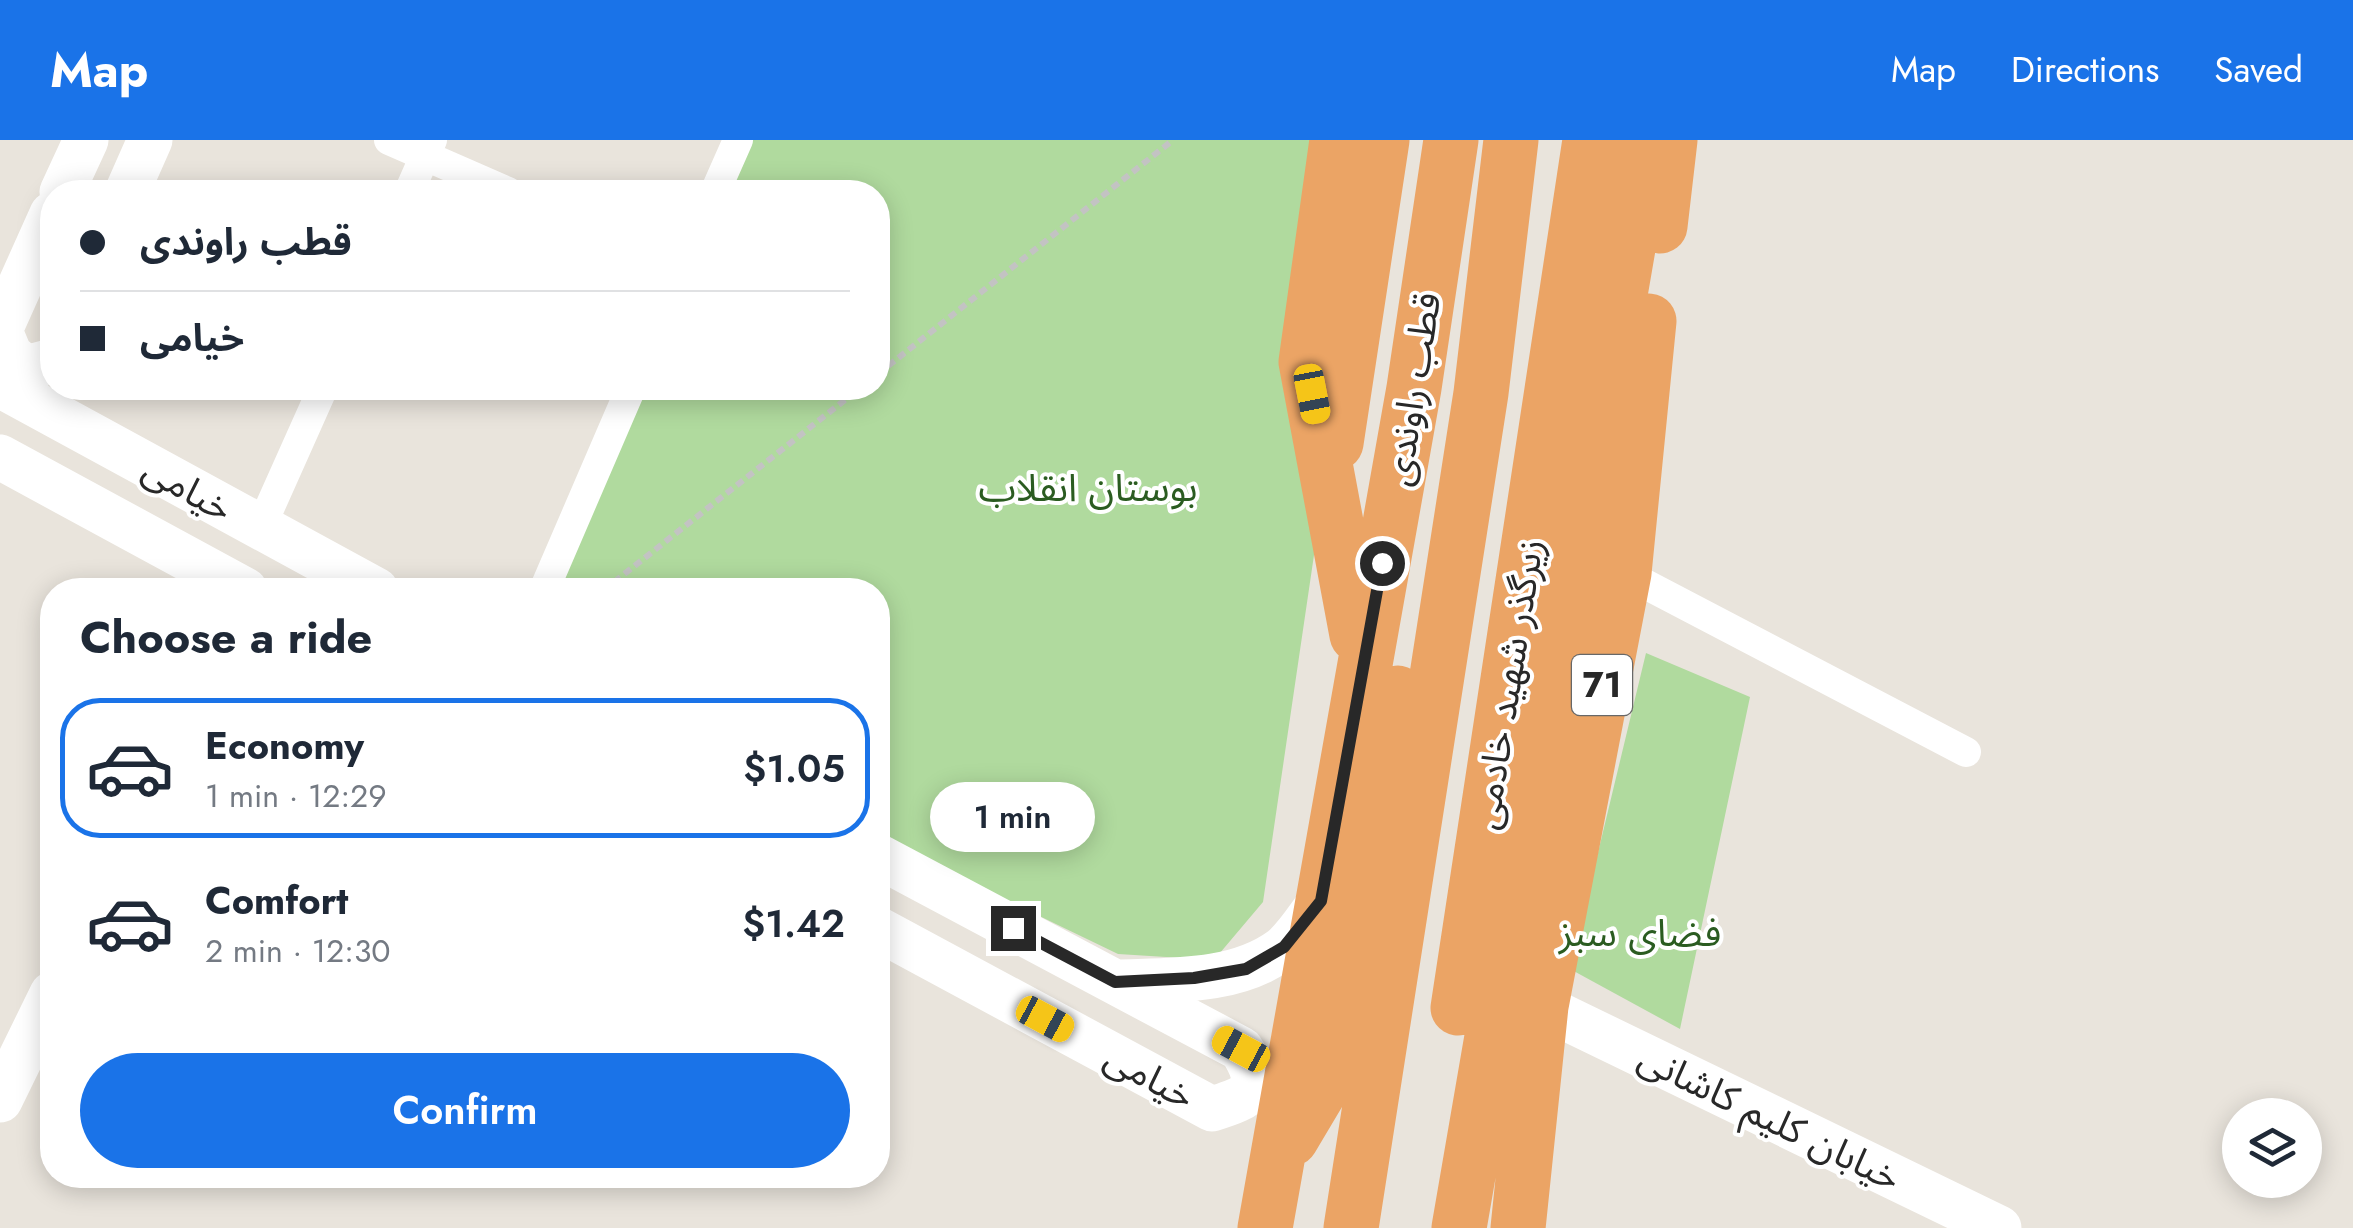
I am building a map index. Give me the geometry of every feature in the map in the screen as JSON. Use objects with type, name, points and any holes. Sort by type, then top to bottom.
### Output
[{"type":"highway","points":[[1337,140],[1306,362],[1364,668]]},
{"type":"highway","points":[[1329,486],[1382,140]]},
{"type":"highway","name":"قطب راوندی","points":[[1265,1228],[1414,388],[1452,140]]},
{"type":"highway","points":[[1273,1169],[1335,1066],[1472,230],[1500,140]]},
{"type":"highway","name":"زیرگذر شهید خادمی","points":[[1351,1228],[1481,393],[1511,140]]},
{"type":"highway","name":"زیرگذر شهید خادمی","points":[[1422,1228],[1590,140]]},
{"type":"highway","points":[[1459,1228],[1637,196],[1627,140]]},
{"type":"highway","name":"71","points":[[1518,1228],[1541,1006],[1624,572],[1670,140]]},
{"type":"street","points":[[68,180],[86,140]]},
{"type":"street","points":[[132,180],[150,140]]},
{"type":"street","points":[[389,140],[428,148],[486,180]]},
{"type":"street","points":[[720,180],[738,140]]},
{"type":"street","points":[[414,180],[428,148]]},
{"type":"street","points":[[0,330],[40,241]]},
{"type":"street","name":"خیامی","points":[[0,330],[10,355],[35,379]]},
{"type":"street","name":"خیامی","points":[[66,400],[260,529],[353,578]]},
{"type":"street","points":[[260,529],[318,400]]},
{"type":"street","points":[[549,578],[626,400]]},
{"type":"street","name":"خیامی","points":[[0,456],[224,578]]},
{"type":"street","points":[[1624,572],[1966,752]]},
{"type":"street","name":"خیامی","points":[[890,862],[1241,1049],[1254,1068],[1254,1085],[1244,1099],[1212,1109],[890,935]]},
{"type":"street","points":[[1115,982],[1194,978],[1246,969],[1284,947],[1321,901]]},
{"type":"street","name":"خیابان کلیم کاشانی","points":[[1541,1006],[1998,1228]]},
{"type":"street","points":[[0,1100],[40,1018]]},
{"type":"path","points":[[890,365],[1174,140]]},
{"type":"path","points":[[619,578],[845,400]]},
{"type":"green space","name":"بوستان انقلاب","points":[[749,140],[1375,140],[1263,902],[1214,960],[1118,954],[890,844],[890,578],[551,578],[632,400],[890,400],[890,180],[731,180]]},
{"type":"green space","name":"فضای سبز","points":[[1646,653],[1750,697],[1680,1029],[1570,969]]},
{"type":"route","points":[[1013,928],[1115,982],[1194,978],[1246,969],[1284,947],[1321,901],[1382,563]]}]
